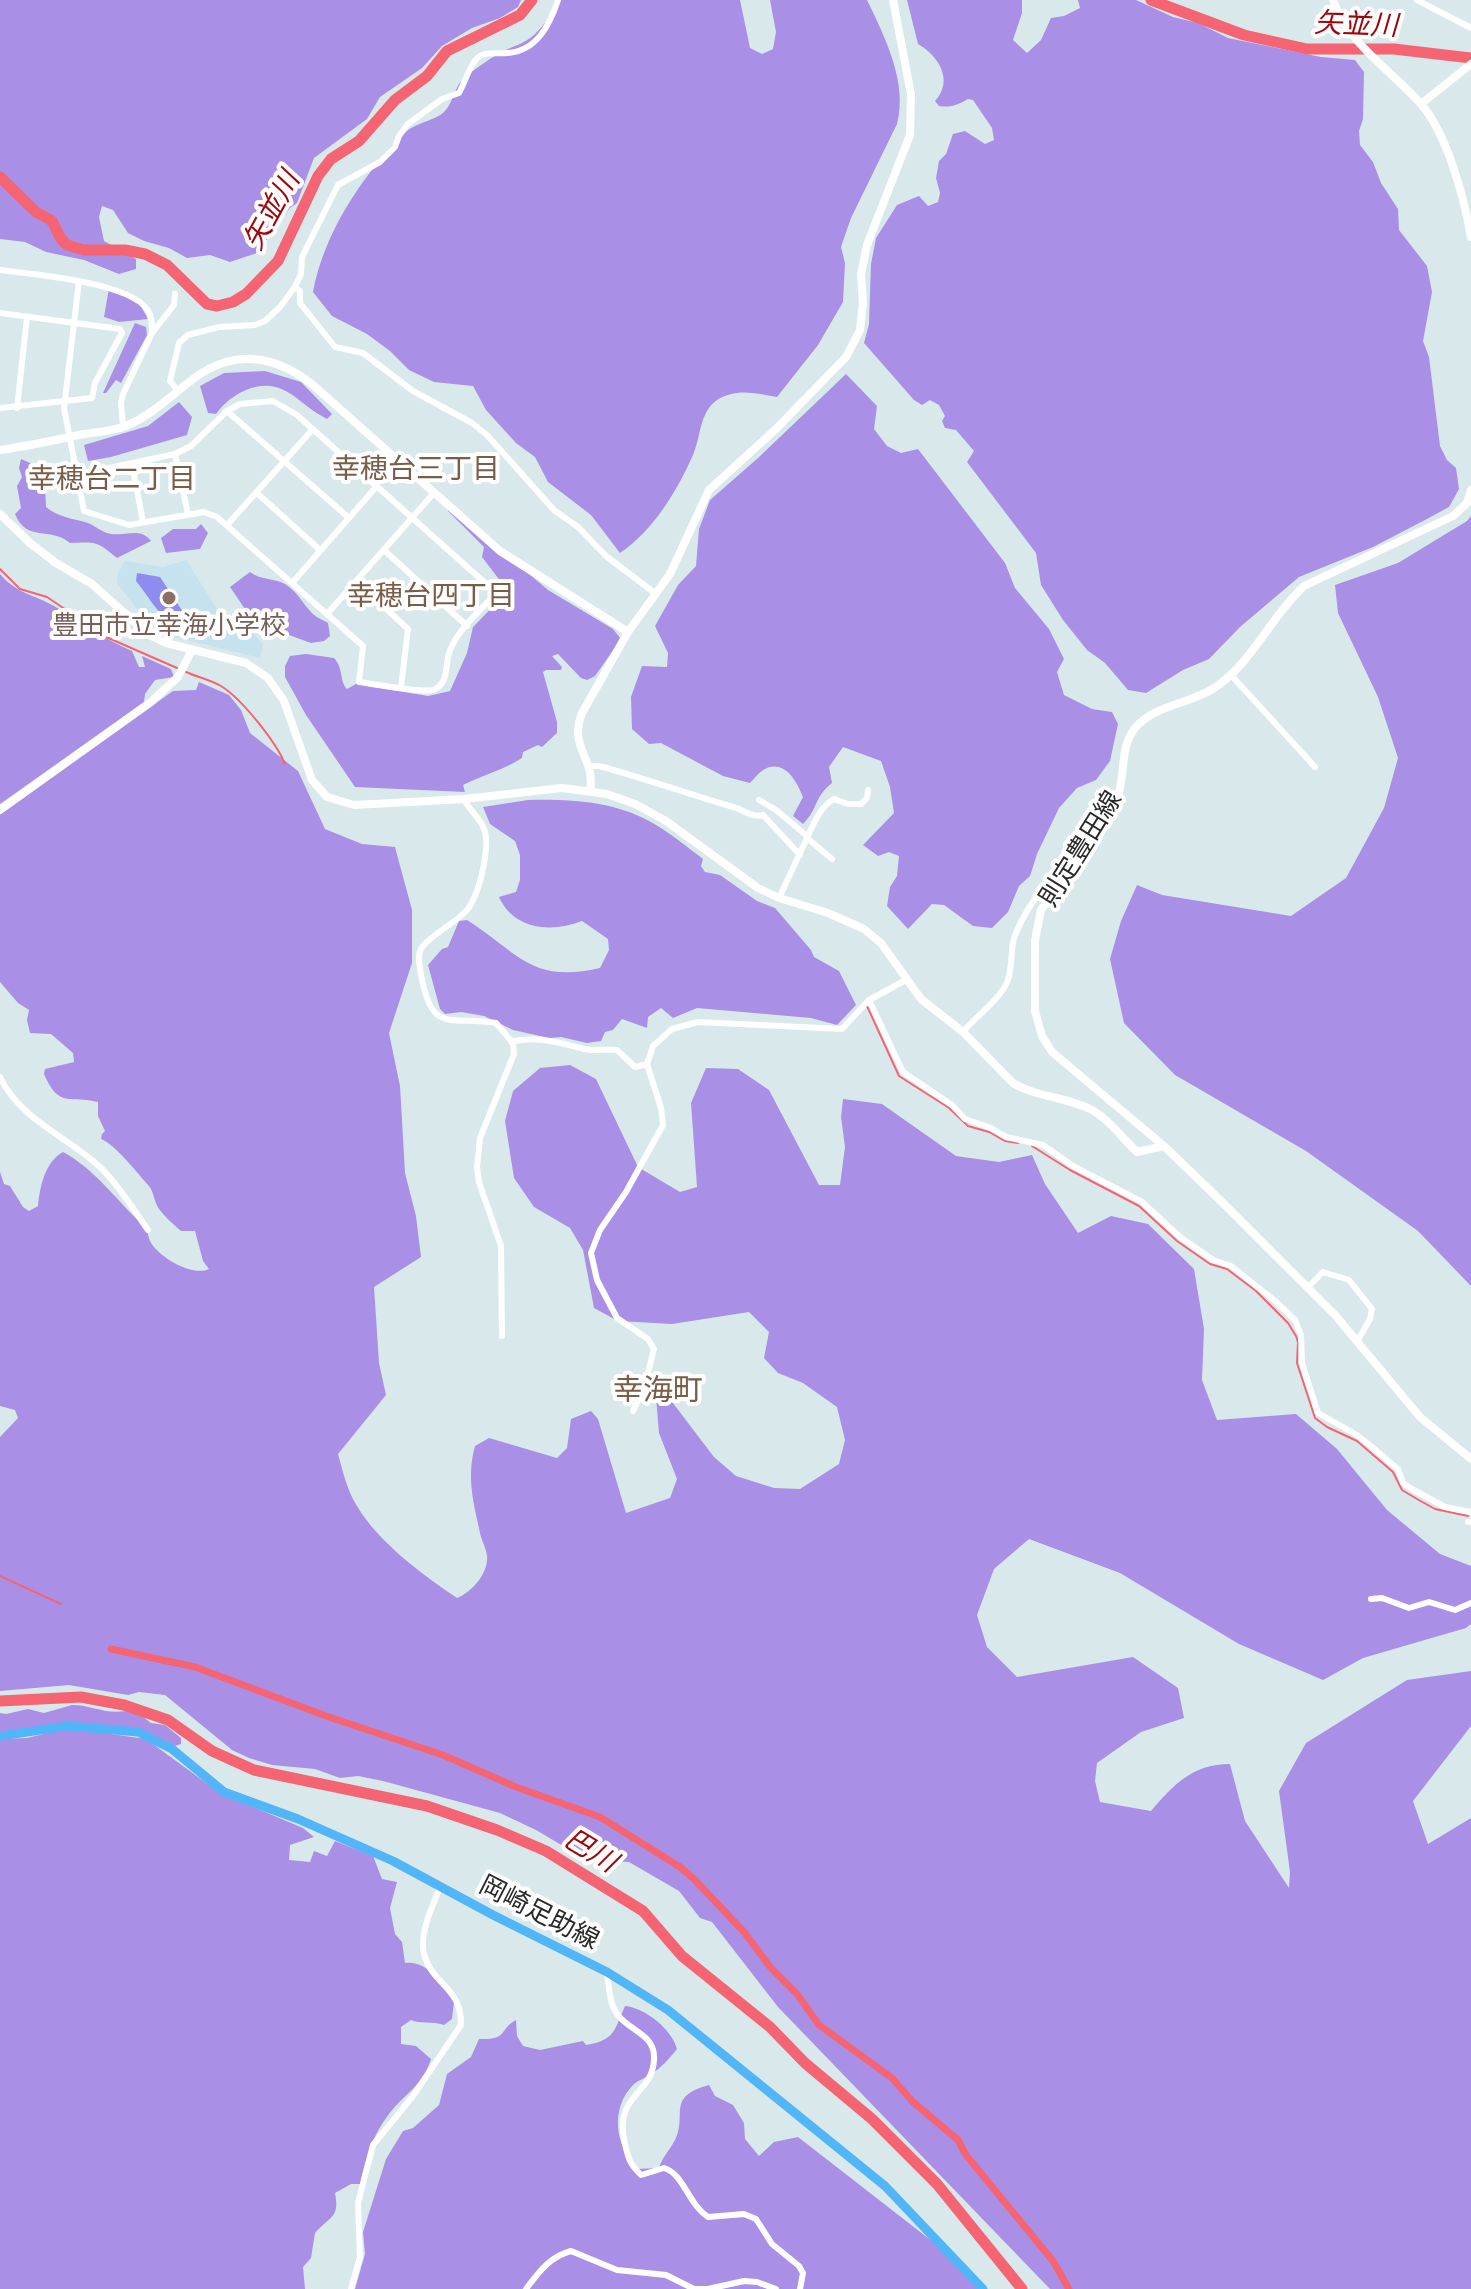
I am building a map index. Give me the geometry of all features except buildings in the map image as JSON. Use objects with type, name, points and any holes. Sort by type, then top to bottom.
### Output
[{"type":"main road","points":[[590,791],[589,766],[577,740],[578,723],[628,632],[670,574],[709,490],[776,429],[846,357],[856,341],[862,318],[861,274],[867,245],[910,135],[911,94],[893,0]]},
{"type":"main road","points":[[1330,1],[1352,35],[1421,104],[1443,143],[1464,205],[1471,237]]},
{"type":"main road","points":[[1421,104],[1471,64]]},
{"type":"main road","points":[[0,450],[123,427],[158,408],[214,365],[257,359],[278,363],[293,369],[313,385],[500,551],[628,632]]},
{"type":"main road","name":"則定豊田線","points":[[1471,490],[1467,503],[1453,516],[1304,586],[1286,603],[1231,675],[1210,690],[1144,718],[1128,739],[1117,799],[1041,910],[1034,961],[1036,1022],[1052,1052],[1164,1146],[1358,1340],[1420,1417],[1471,1459]]},
{"type":"main road","points":[[0,514],[56,563],[92,584],[149,635],[166,643],[246,663],[260,671],[275,685],[284,701],[312,780],[327,797],[354,805],[464,799],[551,789],[590,791],[620,798],[651,811],[745,880],[779,898],[828,913],[864,929],[881,943],[906,980],[932,1010],[963,1032],[999,1070],[1023,1089],[1090,1109],[1137,1152],[1164,1146]]},
{"type":"main road","points":[[0,810],[151,702],[178,677],[192,650]]},
{"type":"main road","name":"岡崎足助線","points":[[0,1736],[68,1726],[138,1732],[172,1749],[224,1792],[298,1819],[393,1861],[607,1972],[668,2010],[885,2186],[983,2289]]},
{"type":"street","points":[[178,391],[170,381],[179,343],[188,335],[219,327],[255,325],[265,321],[295,287],[301,274],[302,257],[338,185],[380,162],[390,153],[408,124],[442,99],[459,93],[474,61],[481,55],[518,51],[541,36],[552,19],[558,0]]},
{"type":"street","points":[[1417,0],[1471,28]]},
{"type":"street","points":[[0,270],[104,287],[141,303],[148,310],[153,323],[152,333]]},
{"type":"street","points":[[76,471],[132,464],[175,454],[191,446],[227,411],[240,404],[273,401],[313,429],[494,592],[455,640],[448,655],[446,675],[441,684],[431,691],[359,682],[363,646],[227,525],[204,512],[120,523],[84,511],[76,471],[64,405],[79,281]]},
{"type":"street","points":[[295,287],[300,291],[300,303],[335,347],[363,353],[413,391],[472,423],[487,435],[554,510],[578,527],[606,556],[656,594]]},
{"type":"street","points":[[123,427],[123,394],[152,333],[174,305],[175,294]]},
{"type":"street","points":[[0,313],[120,329],[121,335],[95,383],[92,398],[64,405],[0,408]]},
{"type":"street","points":[[17,408],[27,317]]},
{"type":"street","points":[[227,411],[349,518]]},
{"type":"street","points":[[227,525],[313,429]]},
{"type":"street","points":[[175,454],[188,514]]},
{"type":"street","points":[[132,464],[143,522]]},
{"type":"street","points":[[292,583],[377,486]]},
{"type":"street","points":[[257,493],[320,550]]},
{"type":"street","points":[[327,614],[433,494]]},
{"type":"street","points":[[384,550],[467,626]]},
{"type":"street","points":[[356,581],[408,629],[401,687]]},
{"type":"street","points":[[1231,675],[1315,767]]},
{"type":"street","points":[[589,766],[599,766],[669,787],[753,816],[763,815],[800,855]]},
{"type":"street","points":[[779,898],[818,814],[834,799],[861,804],[867,798],[868,790]]},
{"type":"street","points":[[464,799],[486,833],[484,861],[476,895],[468,910],[423,946],[420,953],[424,989],[432,1010],[442,1019],[496,1023],[511,1042],[514,1054],[490,1109],[477,1149],[479,1182],[501,1246],[502,1336]]},
{"type":"street","points":[[759,800],[832,859]]},
{"type":"street","points":[[963,1032],[1008,982],[1014,940],[1028,910],[1057,873],[1064,867],[1072,866]]},
{"type":"street","points":[[633,1411],[645,1385],[654,1349],[648,1339],[617,1318],[597,1280],[591,1253],[600,1230],[626,1192],[663,1125],[647,1064],[653,1046],[662,1036],[681,1025],[698,1022],[842,1029],[869,1000],[906,980]]},
{"type":"street","points":[[869,1000],[903,1072],[952,1105],[965,1119],[1006,1137],[1043,1145],[1073,1166],[1137,1199],[1180,1237],[1213,1260],[1231,1266],[1274,1300],[1297,1324],[1303,1341],[1304,1370],[1318,1413],[1372,1447],[1398,1469],[1403,1483],[1410,1488],[1445,1507],[1471,1512]]},
{"type":"street","points":[[511,1042],[528,1038],[565,1042],[590,1050],[617,1050],[635,1067],[647,1064]]},
{"type":"street","points":[[0,1077],[31,1116],[102,1169],[148,1230]]},
{"type":"street","points":[[1307,1288],[1323,1272],[1349,1280],[1372,1309],[1358,1340]]},
{"type":"street","points":[[1371,1599],[1382,1598],[1409,1608],[1429,1602],[1455,1610],[1471,1603]]},
{"type":"street","points":[[351,2289],[360,2257],[358,2203],[373,2145],[413,2096],[461,2025],[457,2000],[432,1970],[423,1951],[427,1919],[440,1887]]},
{"type":"street","points":[[607,1972],[616,2012],[650,2041],[655,2056],[648,2078],[623,2113],[623,2135],[631,2167],[641,2175],[664,2168],[674,2172],[691,2201],[708,2217],[744,2214],[756,2219],[772,2244],[799,2266],[803,2273],[800,2289]]},
{"type":"street","points":[[526,2289],[547,2263],[571,2251],[617,2270],[666,2275],[694,2289],[744,2281],[776,2289]]},
{"type":"shaded area","points":[[0,0],[521,0],[518,7],[500,18],[472,28],[442,46],[422,68],[380,97],[367,119],[314,158],[297,203],[257,253],[230,262],[210,255],[187,258],[128,233],[113,210],[102,206],[99,217],[104,241],[136,259],[136,269],[119,274],[84,260],[46,252],[25,242],[0,239]]},
{"type":"shaded area","points":[[559,0],[740,0],[750,48],[762,54],[773,49],[776,32],[770,0],[867,0],[893,60],[899,93],[897,124],[851,218],[841,247],[845,263],[843,302],[818,345],[777,397],[738,393],[724,396],[711,405],[693,455],[672,496],[643,533],[620,553],[591,515],[548,482],[535,457],[516,443],[486,410],[473,386],[434,382],[409,370],[367,334],[332,316],[313,292],[318,270],[335,228],[372,169],[407,131],[444,112],[459,84],[470,73],[534,35]]},
{"type":"shaded area","points":[[907,0],[1022,0],[1022,13],[1013,40],[1027,53],[1041,40],[1051,18],[1080,8],[1078,0],[1136,0],[1173,17],[1198,23],[1228,38],[1321,57],[1355,60],[1364,72],[1360,145],[1373,162],[1381,183],[1398,209],[1399,230],[1427,266],[1432,292],[1423,341],[1429,357],[1440,446],[1447,460],[1456,468],[1459,489],[1449,507],[1373,547],[1299,577],[1240,627],[1209,659],[1183,670],[1146,693],[1128,690],[1105,663],[1087,650],[1063,620],[1041,585],[1036,553],[967,462],[974,451],[956,430],[945,428],[942,421],[945,416],[939,405],[930,400],[922,405],[914,400],[864,343],[869,324],[871,264],[876,238],[897,205],[919,196],[928,206],[938,202],[940,193],[936,178],[939,161],[946,154],[953,134],[965,131],[985,144],[994,140],[992,128],[973,100],[947,107],[939,106],[935,101],[941,93],[944,77],[938,62],[918,44]]},
{"type":"shaded area","points":[[109,288],[135,296],[148,319],[119,322],[104,317]]},
{"type":"shaded area","points":[[135,323],[146,327],[147,335],[121,383],[116,380],[103,393]]},
{"type":"shaded area","points":[[265,371],[301,382],[332,414],[327,419],[290,393],[270,386],[246,390],[222,406],[216,414],[208,413],[200,386],[224,373]]},
{"type":"shaded area","points":[[846,374],[877,406],[874,429],[887,446],[901,453],[918,449],[1005,563],[1015,588],[1049,629],[1064,659],[1057,672],[1064,695],[1092,709],[1112,712],[1118,724],[1110,761],[1096,780],[1077,788],[1059,808],[1030,876],[1019,886],[1008,912],[992,928],[973,926],[944,905],[932,904],[908,929],[887,906],[890,887],[897,876],[899,856],[889,852],[878,856],[863,845],[894,813],[890,787],[881,761],[843,747],[829,767],[832,783],[803,824],[793,816],[803,797],[794,779],[779,767],[765,769],[750,783],[723,776],[661,743],[649,744],[632,729],[631,697],[642,666],[667,667],[668,653],[655,626],[678,585],[696,566],[699,529],[710,500]]},
{"type":"shaded area","points":[[179,402],[192,417],[187,435],[88,461],[84,445],[148,426]]},
{"type":"shaded area","points":[[21,459],[39,467],[54,467],[45,487],[46,507],[51,511],[108,533],[138,533],[151,541],[117,558],[96,544],[70,543],[55,535],[26,528],[15,514],[21,508],[17,486],[22,477],[19,468]]},
{"type":"shaded area","points":[[449,506],[548,590],[613,629],[621,639],[595,676],[587,680],[581,678],[558,654],[552,656],[562,667],[561,670],[543,672],[557,722],[557,733],[542,747],[538,745],[523,752],[522,758],[515,762],[463,785],[465,792],[355,787],[306,715],[285,677],[285,666],[290,656],[306,654],[334,658],[347,689],[356,684],[428,696],[450,691],[467,653],[473,627],[508,591],[482,557],[484,547],[448,511]]},
{"type":"shaded area","points":[[1471,516],[1471,1286],[1418,1231],[1306,1151],[1175,1075],[1124,1023],[1110,959],[1121,921],[1137,885],[1162,895],[1291,916],[1346,878],[1384,808],[1398,758],[1378,697],[1338,613],[1335,585],[1398,563]]},
{"type":"shaded area","points":[[201,524],[208,533],[200,549],[166,553],[161,538],[173,529],[196,529]]},
{"type":"shaded area","name":"豊田市立幸海小学校","points":[[186,560],[219,612],[252,632],[263,644],[260,658],[167,635],[143,617],[117,583],[118,573],[125,561],[163,567]]},
{"type":"shaded area","points":[[250,572],[289,587],[313,614],[328,623],[330,636],[324,641],[311,643],[264,626],[262,620],[249,615],[230,587]]},
{"type":"shaded area","points":[[137,573],[160,577],[185,615],[185,626],[169,620],[157,609],[136,581]]},
{"type":"shaded area","points":[[0,574],[19,590],[54,606],[132,651],[139,667],[145,667],[142,656],[171,669],[174,677],[155,680],[145,694],[144,702],[0,804]]},
{"type":"shaded area","points":[[199,682],[229,695],[241,710],[250,733],[298,771],[325,829],[362,844],[395,847],[412,910],[412,963],[389,1033],[400,1086],[405,1173],[416,1216],[421,1257],[374,1287],[379,1363],[386,1395],[338,1454],[351,1494],[366,1519],[402,1557],[444,1589],[457,1598],[474,1587],[487,1562],[474,1502],[471,1470],[475,1446],[489,1438],[557,1458],[567,1448],[571,1419],[591,1411],[598,1419],[626,1513],[670,1498],[677,1479],[659,1433],[656,1397],[663,1390],[714,1457],[736,1476],[774,1488],[800,1489],[839,1464],[845,1440],[837,1407],[803,1383],[778,1373],[764,1358],[769,1332],[749,1312],[672,1324],[618,1321],[594,1308],[583,1250],[570,1228],[534,1207],[514,1178],[505,1121],[513,1091],[540,1068],[570,1065],[596,1079],[638,1167],[680,1192],[697,1187],[691,1103],[706,1068],[738,1069],[769,1090],[819,1185],[840,1185],[845,1147],[841,1117],[843,1099],[882,1104],[956,1156],[999,1162],[1032,1155],[1045,1184],[1078,1233],[1111,1216],[1148,1224],[1194,1269],[1204,1329],[1202,1380],[1217,1420],[1296,1414],[1337,1449],[1387,1510],[1440,1554],[1471,1566],[1471,1624],[1466,1628],[1363,1658],[1323,1680],[1239,1644],[1120,1573],[1029,1539],[994,1569],[977,1615],[987,1647],[1017,1677],[1133,1657],[1178,1688],[1184,1718],[1141,1732],[1097,1763],[1095,1781],[1100,1802],[1151,1811],[1185,1777],[1205,1768],[1230,1764],[1245,1821],[1289,1888],[1290,1872],[1279,1791],[1306,1743],[1407,1680],[1471,1671],[1471,1726],[1413,1801],[1428,1844],[1471,1818],[1471,2289],[1050,2289],[778,2007],[712,1922],[700,1918],[679,1891],[629,1862],[585,1859],[500,1813],[383,1781],[358,1776],[340,1778],[315,1769],[272,1765],[249,1758],[232,1750],[165,1695],[139,1692],[128,1695],[69,1685],[0,1691],[0,1437],[18,1418],[15,1410],[0,1406],[0,1172],[4,1184],[10,1186],[29,1211],[38,1206],[48,1168],[63,1152],[95,1176],[144,1226],[150,1241],[160,1253],[185,1268],[209,1269],[203,1261],[195,1231],[181,1231],[169,1220],[157,1206],[149,1186],[119,1153],[101,1139],[105,1131],[98,1116],[98,1102],[60,1096],[49,1085],[45,1069],[74,1062],[73,1053],[51,1034],[30,1033],[27,1020],[29,1010],[18,1003],[0,982],[0,814],[173,691],[196,690]]},
{"type":"shaded area","points":[[528,800],[575,801],[606,806],[637,815],[658,826],[703,859],[701,866],[705,872],[720,875],[757,901],[775,908],[814,957],[839,971],[856,1005],[837,1025],[811,1018],[697,1008],[673,1018],[661,1008],[648,1017],[647,1028],[622,1019],[613,1030],[605,1032],[601,1041],[587,1043],[513,1030],[484,1016],[461,1012],[445,1014],[440,1009],[428,965],[442,949],[448,947],[459,921],[467,920],[541,969],[577,972],[600,968],[609,950],[608,939],[582,921],[558,927],[534,926],[514,916],[499,897],[516,892],[520,880],[520,855],[515,841],[490,824],[483,807]]},
{"type":"shaded area","points":[[72,1705],[116,1712],[133,1709],[151,1723],[165,1725],[181,1738],[181,1744],[175,1746],[142,1730],[71,1722],[0,1732],[0,1713],[28,1709],[44,1713]]},
{"type":"shaded area","points":[[69,1728],[146,1739],[220,1793],[303,1828],[314,1837],[290,1845],[289,1860],[310,1862],[314,1851],[327,1856],[335,1841],[373,1856],[382,1879],[397,1882],[390,1908],[395,1934],[402,1942],[405,1963],[427,1969],[454,2002],[452,2019],[444,2025],[411,2020],[401,2027],[401,2044],[416,2046],[431,2059],[428,2068],[383,2122],[367,2156],[360,2184],[351,2184],[335,2193],[335,2212],[315,2233],[311,2258],[303,2267],[305,2289],[0,2289],[0,1739],[27,1738]]},
{"type":"shaded area","points":[[625,2006],[657,2021],[670,2034],[677,2049],[658,2069],[634,2084],[621,2104],[618,2116],[620,2138],[636,2169],[659,2168],[675,2140],[682,2101],[695,2090],[709,2085],[715,2096],[733,2105],[744,2123],[745,2139],[759,2156],[774,2142],[798,2137],[955,2259],[980,2289],[355,2289],[365,2254],[363,2232],[386,2159],[403,2131],[413,2128],[439,2105],[447,2074],[471,2057],[479,2039],[499,2036],[516,2020],[517,2036],[523,2046],[540,2050],[583,2041],[586,2045],[596,2043],[612,2033]]},
{"type":"waterway","name":"矢並川","points":[[0,177],[36,212],[52,221],[67,245],[84,250],[125,250],[145,254],[167,265],[207,304],[217,306],[233,302],[246,294],[278,261],[318,176],[331,159],[359,141],[395,100],[427,76],[447,51],[520,15],[532,0]]},
{"type":"waterway","name":"矢並川","points":[[1151,0],[1244,35],[1307,49],[1394,49],[1471,58]]},
{"type":"waterway","points":[[0,569],[20,589],[47,597],[106,637],[177,668]]},
{"type":"waterway","points":[[186,672],[221,686],[239,701],[266,733],[285,764]]},
{"type":"waterway","points":[[867,1006],[899,1076],[949,1108],[968,1126],[1018,1143]]},
{"type":"waterway","points":[[1032,1146],[1139,1206],[1177,1241],[1210,1264],[1227,1269],[1256,1291],[1288,1323],[1296,1336],[1297,1363],[1315,1418],[1357,1441],[1393,1472],[1402,1490],[1435,1509],[1468,1516]]},
{"type":"waterway","points":[[0,1576],[61,1604]]},
{"type":"waterway","points":[[111,1649],[195,1667],[443,1755],[516,1787],[600,1817],[680,1867],[744,1932],[819,2025],[892,2078],[913,2102],[958,2140],[966,2155],[1053,2261],[1069,2289]]},
{"type":"waterway","name":"巴川","points":[[0,1701],[81,1697],[124,1705],[168,1720],[212,1751],[254,1770],[427,1806],[546,1851],[643,1911],[682,1956],[770,2027],[805,2063],[872,2119],[937,2184],[1022,2289]]},
{"type":"place","name":"豊田市立幸海小学校","points":[[169,598]]},
{"type":"district","name":"幸穂台三丁目","points":[[416,470]]},
{"type":"district","name":"幸穂台二丁目","points":[[112,480]]},
{"type":"district","name":"幸穂台四丁目","points":[[431,597]]},
{"type":"district","name":"幸海町","points":[[658,1391]]}]
